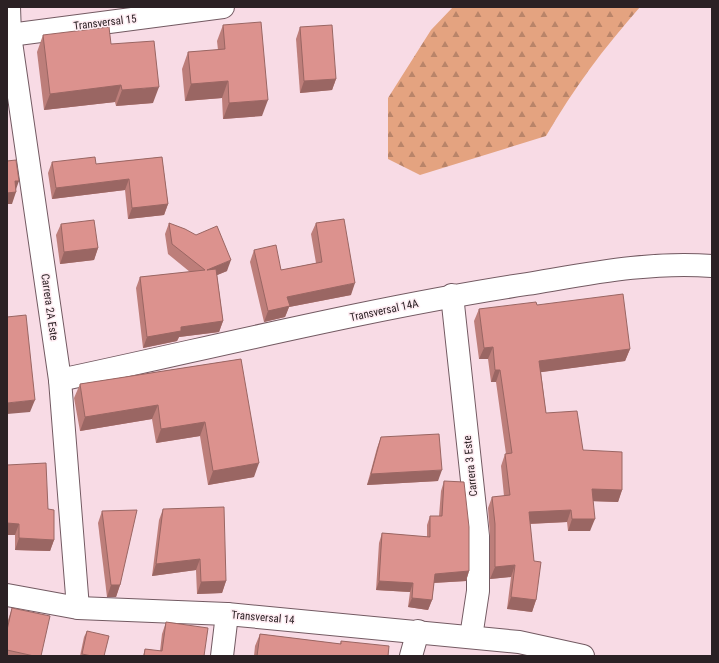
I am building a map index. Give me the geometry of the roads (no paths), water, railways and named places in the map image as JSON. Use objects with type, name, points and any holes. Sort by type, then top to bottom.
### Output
[{"type":"street","name":"Carrera 2A Este","points":[[9,7],[10,35],[60,380],[78,608]]},
{"type":"street","name":"Transversal 15","points":[[10,35],[223,7]]},
{"type":"street","name":"Transversal 14A","points":[[60,380],[452,295],[636,267],[691,264],[712,266]]},
{"type":"street","name":"Carrera 3 Este","points":[[452,295],[478,536],[478,591],[472,637]]},
{"type":"street","name":"Transversal 14","points":[[7,595],[78,608],[227,614],[418,631],[519,642],[583,656]]},
{"type":"street","points":[[222,656],[227,614]]},
{"type":"street","points":[[411,656],[418,631]]}]
